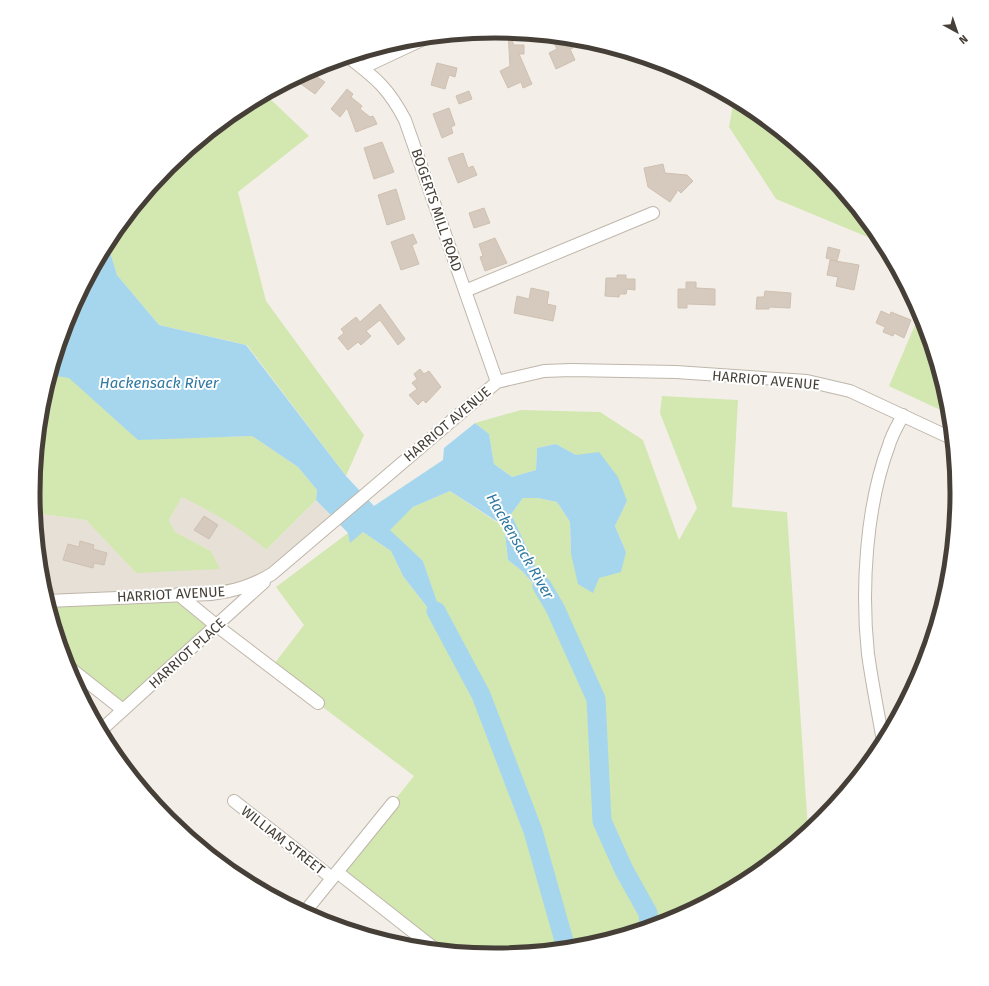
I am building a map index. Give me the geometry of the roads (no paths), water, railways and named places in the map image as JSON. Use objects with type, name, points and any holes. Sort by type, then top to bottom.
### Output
[{"type":"street","points":[[362,68],[410,46]]},
{"type":"street","name":"BOGERTS MILL ROAD","points":[[353,61],[381,83],[395,100],[405,120],[497,382]]},
{"type":"street","points":[[465,291],[653,213]]},
{"type":"street","name":"HARRIOT AVENUE","points":[[53,601],[178,594],[211,594],[233,591],[254,584],[272,574],[336,521],[497,382],[544,371],[571,370],[676,372],[792,380],[832,386],[850,391],[946,436]]},
{"type":"street","points":[[882,733],[868,654],[866,576],[872,513],[879,479],[889,444],[903,415]]},
{"type":"street","name":"HARRIOT PLACE","points":[[104,727],[272,574]]},
{"type":"street","points":[[178,594],[216,626],[318,704]]},
{"type":"street","points":[[77,674],[123,710]]},
{"type":"street","name":"WILLIAM STREET","points":[[234,802],[426,942]]},
{"type":"street","points":[[308,908],[393,803]]},
{"type":"water","points":[[109,250],[117,275],[159,325],[246,345],[346,476],[374,506],[443,460],[444,448],[475,423],[489,434],[494,464],[512,477],[536,470],[537,448],[556,444],[576,455],[599,452],[618,477],[627,501],[615,526],[626,552],[621,572],[599,578],[593,593],[578,584],[571,554],[570,522],[557,502],[538,498],[523,498],[511,514],[555,608],[522,571],[508,560],[504,526],[450,491],[413,507],[390,530],[423,561],[448,634],[403,576],[391,551],[363,532],[350,543],[348,533],[316,500],[317,490],[298,467],[252,436],[138,440],[69,378],[55,376],[74,319],[86,292]]},
{"type":"waterway","name":"Hackensack River","points":[[542,586],[555,608],[596,699],[602,821],[624,870],[648,913],[649,921]]},
{"type":"waterway","points":[[436,611],[481,695],[533,831],[564,942]]}]
